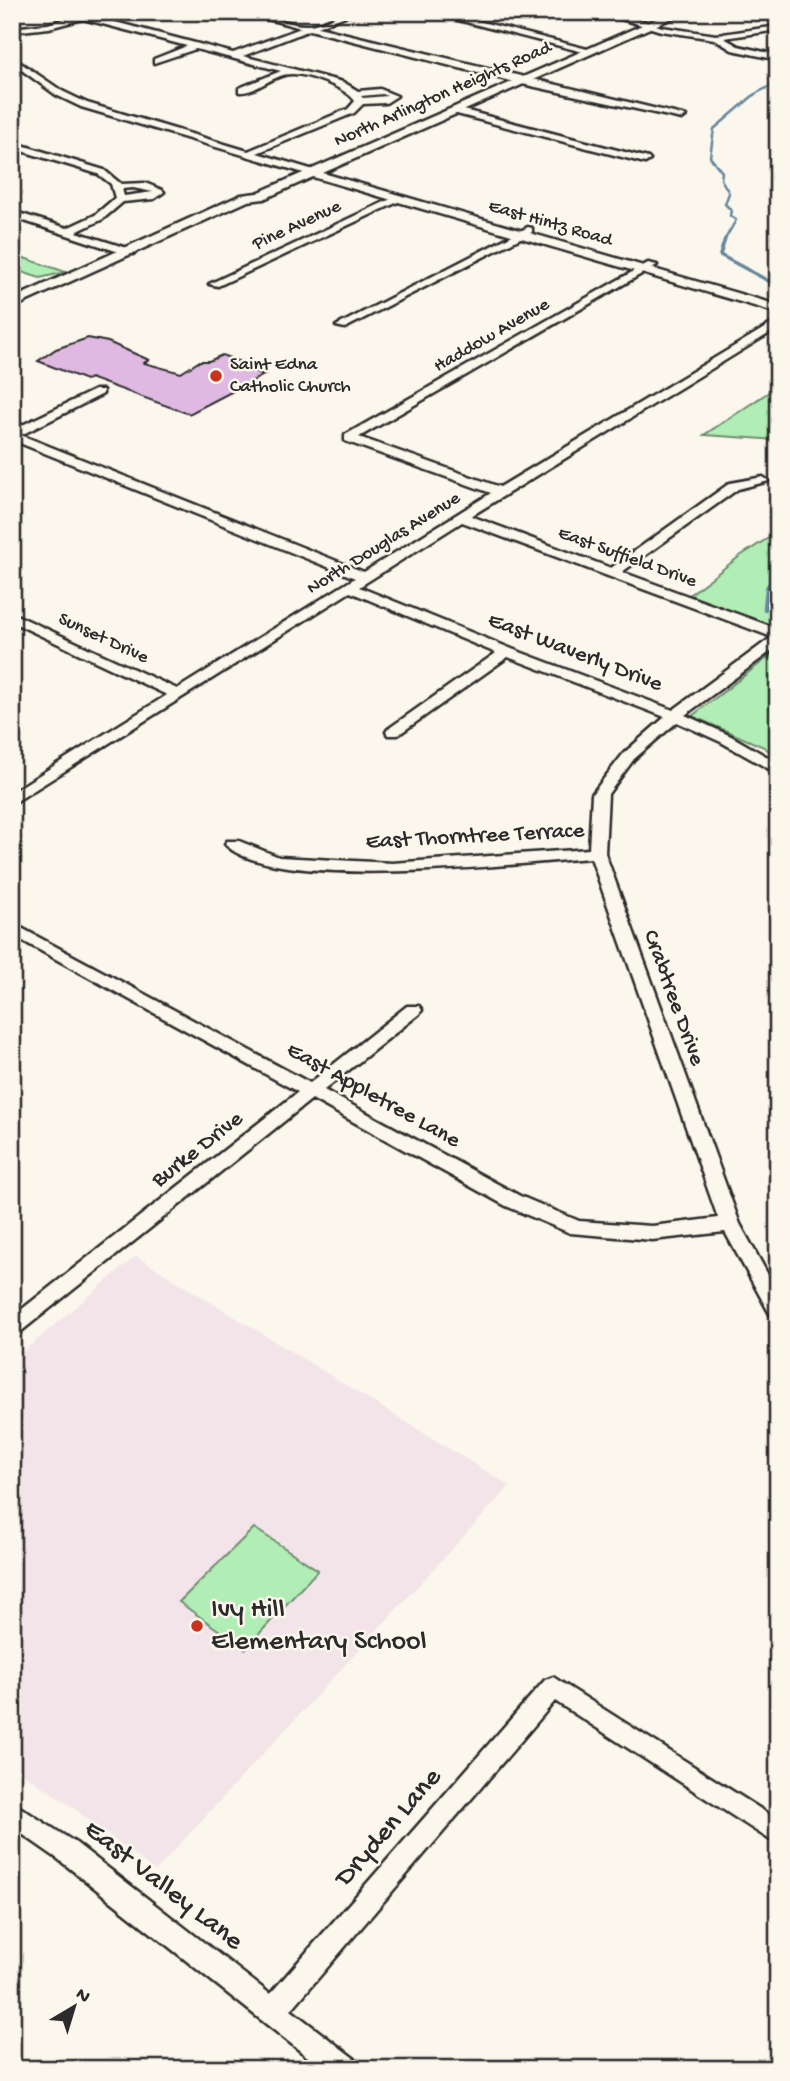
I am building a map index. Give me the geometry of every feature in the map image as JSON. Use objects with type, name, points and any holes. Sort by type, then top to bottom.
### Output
[{"type":"main road","name":"North Arlington Heights Road","points":[[12,304],[129,252],[150,249],[258,202],[260,196],[681,12]]},
{"type":"main road","name":"East Hintz Road","points":[[314,173],[395,200],[524,233]]},
{"type":"main road","name":"East Hintz Road","points":[[314,173],[336,175],[778,309]]},
{"type":"main road","name":"East Hintz Road","points":[[647,268],[778,300]]},
{"type":"street","points":[[67,12],[340,84],[357,97],[351,111],[250,153]]},
{"type":"street","points":[[12,30],[49,26],[95,12]]},
{"type":"street","points":[[246,12],[522,81],[682,116]]},
{"type":"street","points":[[234,57],[351,12]]},
{"type":"street","points":[[431,12],[591,51]]},
{"type":"street","points":[[609,12],[675,33],[716,37],[778,28]]},
{"type":"street","points":[[716,37],[735,48],[778,58]]},
{"type":"street","points":[[157,61],[195,46]]},
{"type":"street","name":"East Hintz Road","points":[[12,58],[59,93],[84,105],[314,173]]},
{"type":"street","points":[[12,68],[23,66]]},
{"type":"street","points":[[242,90],[289,71]]},
{"type":"street","points":[[456,111],[645,160]]},
{"type":"street","points":[[12,145],[101,172],[116,183],[120,199]]},
{"type":"street","points":[[67,232],[99,217],[120,199],[154,196],[159,192],[155,187],[117,187]]},
{"type":"street","name":"Pine Avenue","points":[[214,284],[395,200]]},
{"type":"street","points":[[12,214],[129,252]]},
{"type":"street","points":[[341,326],[524,233]]},
{"type":"street","name":"Haddow Avenue","points":[[501,492],[349,438],[647,268]]},
{"type":"street","name":"North Douglas Avenue","points":[[12,799],[501,492],[778,323]]},
{"type":"street","points":[[12,436],[99,392]]},
{"type":"street","points":[[12,436],[367,578]]},
{"type":"street","points":[[612,573],[734,486],[762,481]]},
{"type":"street","name":"East Suffield Drive","points":[[464,517],[778,636]]},
{"type":"street","name":"East Waverly Drive","points":[[351,588],[506,652],[675,716],[741,745],[778,770]]},
{"type":"street","name":"Sunset Drive","points":[[12,617],[178,695]]},
{"type":"street","name":"Crabtree Drive","points":[[778,636],[675,716],[629,756],[600,794],[597,853],[730,1224],[778,1311]]},
{"type":"street","points":[[393,732],[506,652]]},
{"type":"street","name":"East Thorntree Terrace","points":[[233,844],[276,862],[392,868],[597,853]]},
{"type":"street","name":"East Appletree Lane","points":[[12,928],[513,1201],[577,1228],[652,1233],[730,1224]]},
{"type":"street","name":"Burke Drive","points":[[13,1327],[413,1010]]},
{"type":"street","name":"Dryden Lane","points":[[273,2011],[553,1687],[778,1834]]},
{"type":"street","name":"East Valley Lane","points":[[12,1813],[67,1851],[345,2069]]},
{"type":"shaded area","name":"Ivy Hill Elementary School","points":[[136,1256],[510,1486],[155,1871],[71,1806],[12,1766],[12,1361]]},
{"type":"green space","points":[[12,254],[66,272],[40,278],[12,269]]},
{"type":"green space","points":[[778,386],[778,440],[704,435]]},
{"type":"green space","points":[[778,532],[778,758],[764,747],[692,716],[775,652],[760,621],[689,595],[740,556]]},
{"type":"green space","points":[[254,1528],[318,1570],[245,1649],[179,1602]]},
{"type":"building","name":"Saint Edna Catholic Church","points":[[88,338],[108,342],[149,360],[144,363],[181,373],[200,361],[209,361],[222,355],[243,363],[238,365],[264,375],[189,414],[38,361],[56,349]]},
{"type":"waterway","points":[[725,240],[736,220],[730,216],[731,210],[725,204],[729,193],[721,179],[722,172],[710,157],[714,129],[755,94],[778,82]]},
{"type":"waterway","points":[[725,240],[720,255],[778,286]]},
{"type":"waterway","points":[[765,609],[767,588],[778,571]]},
{"type":"place","name":"Saint Edna Catholic Church","points":[[216,376]]},
{"type":"place","name":"Ivy Hill Elementary School","points":[[197,1626]]}]
